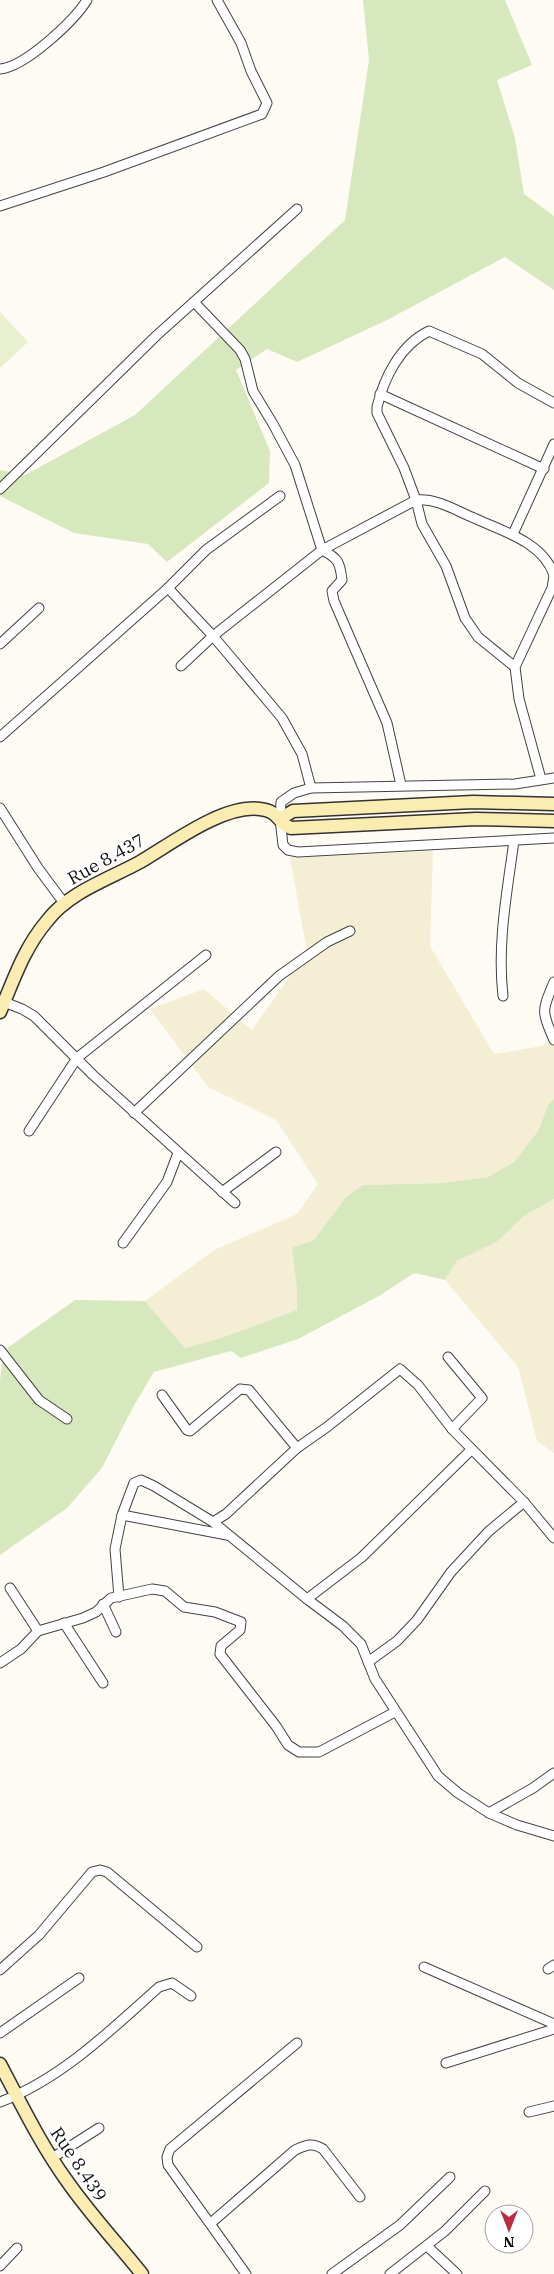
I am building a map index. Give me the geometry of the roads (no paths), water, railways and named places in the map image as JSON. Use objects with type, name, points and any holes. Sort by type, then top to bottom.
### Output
[{"type":"main road","points":[[280,819],[292,811],[473,802],[554,804]]},
{"type":"main road","name":"Rue 8.437","points":[[2,1007],[25,952],[47,920],[64,903],[141,861],[184,834],[214,819],[238,811],[258,808],[272,811],[286,826],[291,828],[476,819],[554,821]]},
{"type":"main road","name":"Rue 8.439","points":[[0,2064],[52,2158],[81,2200],[142,2274]]},
{"type":"street","points":[[0,69],[7,68],[45,44],[62,30],[87,0]]},
{"type":"street","points":[[0,206],[104,172],[262,114],[267,103],[251,71],[241,43],[217,0]]},
{"type":"street","points":[[0,489],[156,336],[297,209]]},
{"type":"street","points":[[194,302],[240,350],[245,359],[253,391],[295,465],[322,550],[336,556],[341,567],[342,580],[332,591],[334,601],[387,722],[401,784]]},
{"type":"street","points":[[515,667],[485,643],[465,618],[446,566],[422,524],[416,500],[404,468],[377,412],[380,394],[395,364],[414,341],[429,332],[482,354],[518,383],[554,403]]},
{"type":"street","points":[[380,394],[544,469]]},
{"type":"street","points":[[513,534],[554,444]]},
{"type":"street","points":[[0,737],[168,588],[206,550],[280,496]]},
{"type":"street","points":[[181,666],[213,636],[322,550],[416,500],[438,502],[513,534],[551,565],[554,575],[552,588],[515,667],[519,699],[542,779]]},
{"type":"street","points":[[168,588],[213,636],[282,718],[302,754],[311,788]]},
{"type":"street","points":[[0,644],[39,608]]},
{"type":"street","points":[[554,778],[515,784],[401,784],[311,788],[294,793],[281,802],[280,819],[283,845],[288,850],[298,852],[554,838]]},
{"type":"street","points":[[0,808],[38,868],[64,903]]},
{"type":"street","points":[[504,996],[500,971],[501,937],[514,841]]},
{"type":"street","points":[[134,1113],[279,976],[327,942],[350,931]]},
{"type":"street","points":[[29,1131],[77,1058],[206,954]]},
{"type":"street","points":[[554,982],[543,1009],[543,1016],[554,1040]]},
{"type":"street","points":[[2,1007],[22,1009],[34,1016],[134,1113],[234,1203]]},
{"type":"street","points":[[222,1192],[276,1152]]},
{"type":"street","points":[[123,1243],[167,1182],[178,1153]]},
{"type":"street","points":[[0,1350],[39,1400],[66,1419]]},
{"type":"street","points":[[448,1357],[482,1395],[482,1398],[452,1429]]},
{"type":"street","points":[[213,1522],[226,1514],[297,1448],[327,1427],[400,1368],[418,1385],[471,1450],[524,1502],[554,1538]]},
{"type":"street","points":[[162,1395],[187,1430],[190,1431],[240,1389],[244,1388],[248,1390],[297,1448]]},
{"type":"street","points":[[306,1600],[362,1557],[471,1450]]},
{"type":"street","points":[[119,1597],[114,1549],[122,1515],[134,1483],[141,1480],[213,1522],[306,1600],[343,1626],[360,1644],[375,1679],[438,1776],[458,1793],[489,1813],[517,1825],[554,1836]]},
{"type":"street","points":[[368,1662],[397,1641],[417,1620],[451,1572],[489,1531],[524,1502]]},
{"type":"street","points":[[122,1515],[229,1536]]},
{"type":"street","points":[[10,1588],[38,1631]]},
{"type":"street","points":[[0,1663],[21,1650],[38,1631],[83,1618],[96,1612],[111,1598],[152,1589],[165,1590],[184,1607],[215,1612],[241,1622],[240,1630],[221,1646],[220,1654],[276,1726],[288,1745],[300,1752],[319,1752],[395,1712]]},
{"type":"street","points":[[103,1604],[116,1632]]},
{"type":"street","points":[[64,1623],[103,1683]]},
{"type":"street","points":[[489,1813],[533,1788],[554,1773]]},
{"type":"street","points":[[0,1970],[39,1935],[92,1872],[100,1870],[107,1872],[197,1947]]},
{"type":"street","points":[[424,1968],[554,2024]]},
{"type":"street","points":[[0,2033],[79,1978]]},
{"type":"street","points":[[0,2102],[16,2096],[60,2070],[159,1987],[172,1983],[191,1996]]},
{"type":"street","points":[[446,2063],[554,2029]]},
{"type":"street","points":[[246,2274],[168,2165],[167,2157],[170,2149],[297,2043]]},
{"type":"street","points":[[529,2112],[554,2106]]},
{"type":"street","points":[[52,2158],[98,2128]]},
{"type":"street","points":[[211,2223],[295,2150],[306,2144],[316,2145],[323,2149],[360,2197]]},
{"type":"street","points":[[332,2274],[400,2225],[450,2177]]},
{"type":"street","points":[[390,2274],[453,2224],[485,2191]]},
{"type":"street","points":[[427,2246],[457,2274]]},
{"type":"street","points":[[0,2266],[17,2248]]}]
